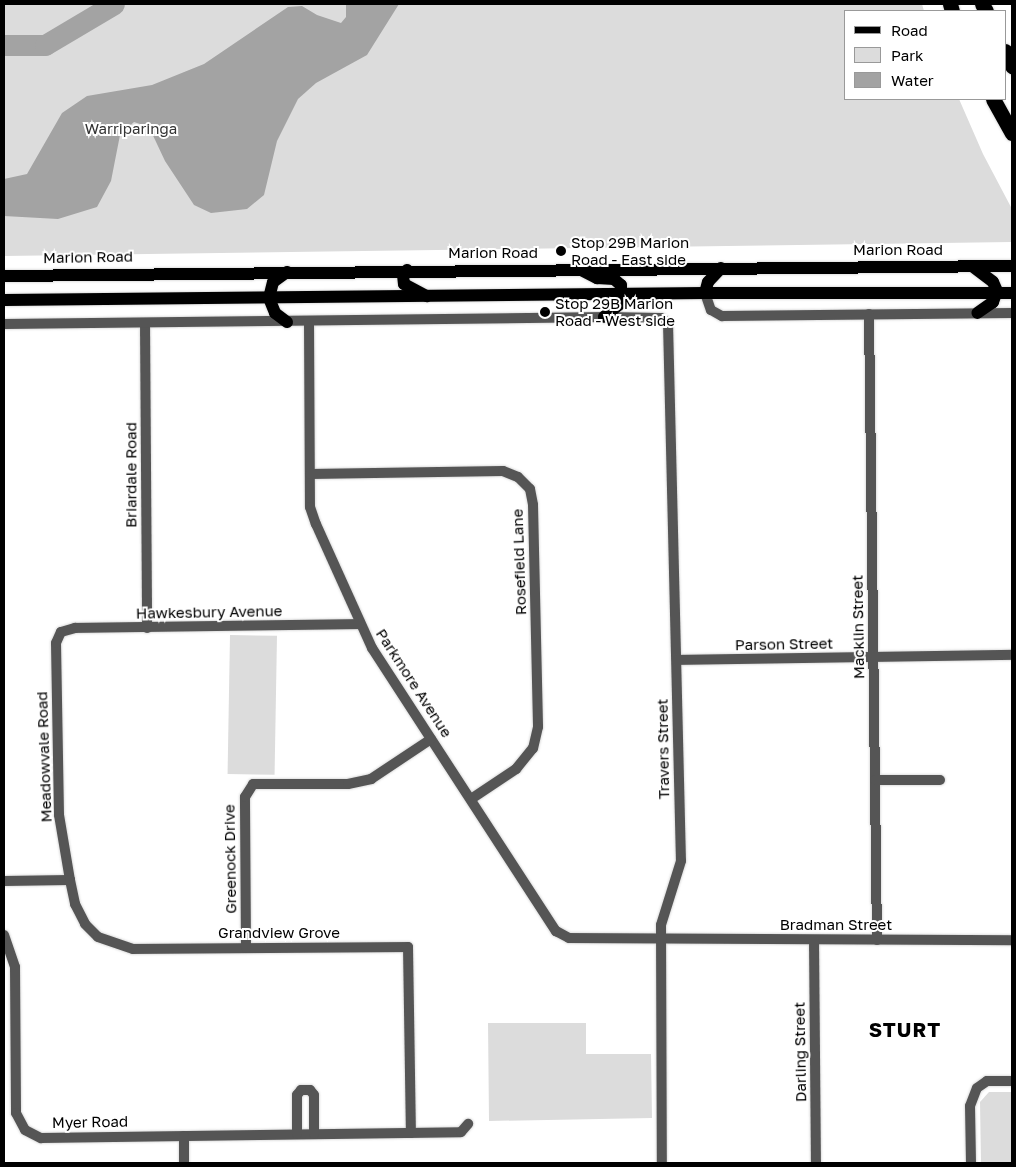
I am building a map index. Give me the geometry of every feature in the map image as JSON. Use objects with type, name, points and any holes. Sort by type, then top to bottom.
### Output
[{"type":"highway","points":[[1006,53],[1012,66]]},
{"type":"highway","points":[[994,100],[1012,133]]},
{"type":"main road","points":[[972,266],[993,282],[997,293],[991,304],[977,312]]},
{"type":"main road","name":"Marion Road","points":[[4,276],[407,270],[1012,266]]},
{"type":"main road","points":[[705,293],[708,282],[721,268]]},
{"type":"main road","points":[[579,269],[598,278],[618,281],[622,294],[619,307],[604,317]]},
{"type":"main road","points":[[407,270],[403,276],[404,284],[432,298]]},
{"type":"main road","points":[[286,272],[273,282],[269,296],[272,308],[287,322]]},
{"type":"main road","points":[[4,300],[269,296],[432,298],[705,293],[1012,293]]},
{"type":"street","points":[[705,293],[711,310],[720,315],[1012,313]]},
{"type":"street","name":"Macklin Street","points":[[870,314],[877,940]]},
{"type":"street","points":[[4,324],[309,322],[604,317]]},
{"type":"street","name":"Travers Street","points":[[604,317],[661,318],[668,323],[670,331],[681,861],[661,924],[660,938],[662,1163]]},
{"type":"street","name":"Briardale Road","points":[[145,322],[147,628]]},
{"type":"street","name":"Parkmore Avenue","points":[[309,322],[310,507],[359,624],[556,931],[569,938],[660,938]]},
{"type":"street","name":"Rosefield Lane","points":[[310,474],[503,471],[518,477],[530,489],[533,505],[538,727],[533,748],[516,769],[471,799]]},
{"type":"street","name":"Hawkesbury Avenue","points":[[61,632],[75,628],[359,624]]},
{"type":"street","name":"Meadowvale Road","points":[[61,632],[56,643],[59,815],[70,880]]},
{"type":"street","name":"Parson Street","points":[[677,660],[1012,655]]},
{"type":"street","name":"Greenock Drive","points":[[246,948],[244,797],[252,784],[348,784],[371,779],[432,739]]},
{"type":"street","points":[[874,780],[940,780]]},
{"type":"street","points":[[4,881],[70,880]]},
{"type":"street","name":"Grandview Grove","points":[[70,880],[75,904],[85,924],[98,937],[133,949],[408,947],[411,1133]]},
{"type":"street","name":"Myer Road","points":[[4,935],[15,967],[16,1113],[24,1130],[41,1138],[461,1132],[468,1124]]},
{"type":"street","name":"Bradman Street","points":[[660,938],[1012,940]]},
{"type":"street","name":"Darling Street","points":[[814,940],[816,1163]]},
{"type":"street","points":[[971,1163],[970,1106],[977,1088],[986,1081],[1012,1081]]},
{"type":"street","points":[[297,1134],[297,1095],[301,1090],[310,1090],[314,1095],[314,1134]]},
{"type":"street","points":[[184,1136],[184,1163]]},
{"type":"green space","name":"Warriparinga","points":[[4,4],[922,4],[924,10],[844,10],[844,100],[959,100],[983,154],[1012,209],[1012,242],[4,256]]},
{"type":"green space","points":[[230,635],[277,636],[275,775],[228,774]]},
{"type":"green space","points":[[488,1023],[586,1023],[586,1054],[651,1054],[652,1118],[489,1121]]},
{"type":"green space","points":[[989,1092],[1012,1092],[1012,1163],[981,1163],[980,1102]]},
{"type":"water","points":[[346,4],[399,4],[367,55],[316,83],[298,99],[277,141],[264,195],[247,209],[211,213],[194,205],[165,161],[149,127],[134,122],[120,135],[111,181],[97,207],[58,219],[4,216],[4,179],[27,174],[62,113],[87,96],[152,85],[204,64],[288,7],[302,6],[317,15],[341,23],[346,17]]},
{"type":"waterway","points":[[4,45],[45,45],[114,4]]},
{"type":"place","name":"Stop 29B Marion Road - East side","points":[[561,251]]},
{"type":"place","name":"Stop 29B Marion Road - West side","points":[[545,312]]},
{"type":"district","name":"STURT","points":[[905,1029]]}]
